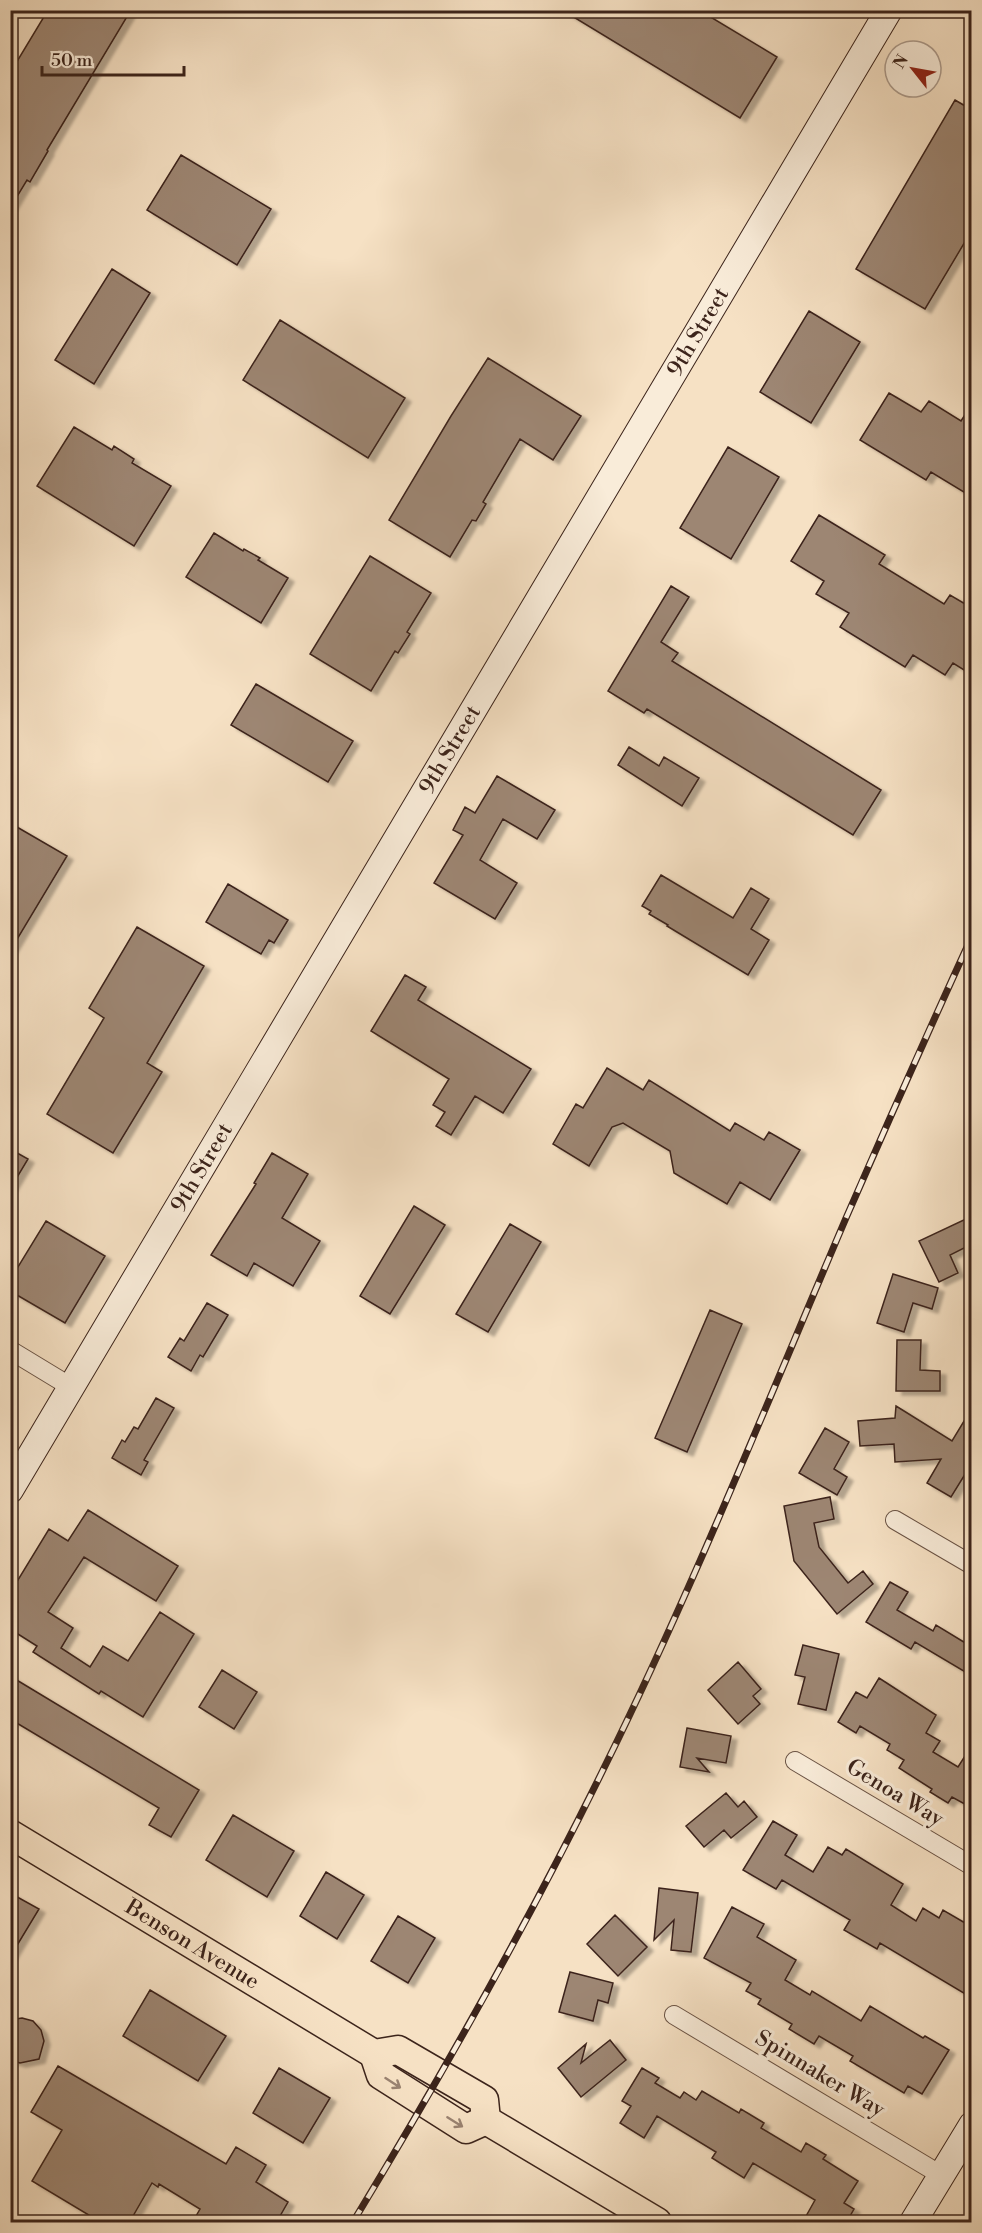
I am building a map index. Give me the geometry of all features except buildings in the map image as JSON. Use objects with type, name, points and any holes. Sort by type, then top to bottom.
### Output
[{"type":"main road","name":"Benson Avenue","points":[[10,1834],[374,2054],[398,2050],[484,2100],[486,2120],[657,2223]]},
{"type":"street","name":"9th Street","points":[[10,1490],[889,10]]},
{"type":"street","points":[[10,1350],[71,1387]]},
{"type":"street","points":[[895,1520],[972,1565]]},
{"type":"street","name":"Genoa Way","points":[[795,1761],[972,1866]]},
{"type":"street","name":"Spinnaker Way","points":[[674,2015],[941,2175]]},
{"type":"street","points":[[913,2223],[972,2125]]},
{"type":"railway","points":[[353,2222],[419,2111],[514,1942],[574,1828],[636,1702],[728,1496],[861,1183],[972,936]]}]
